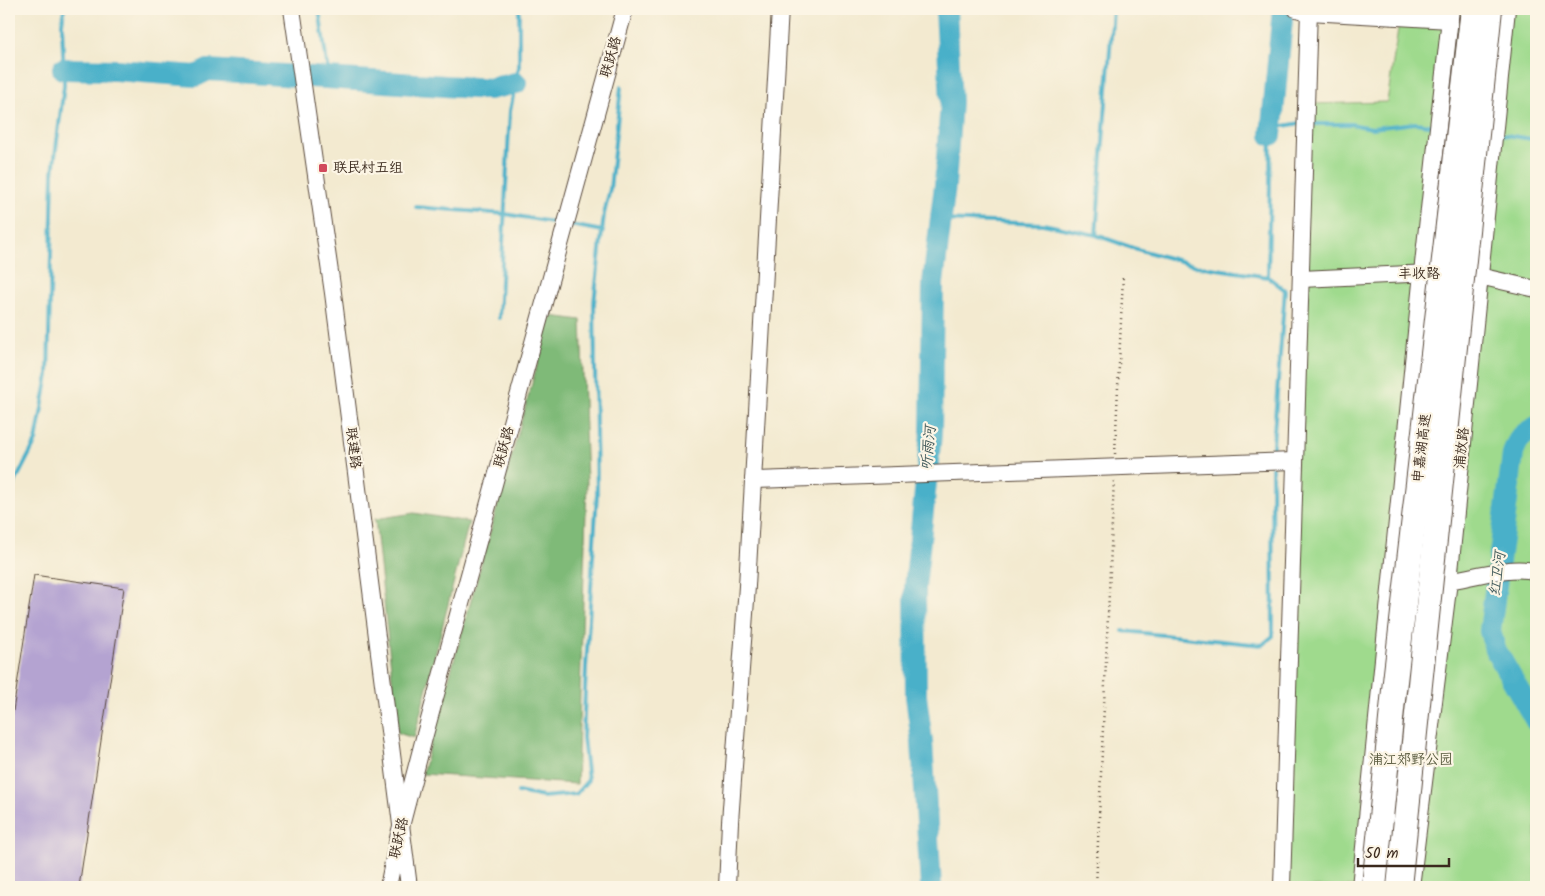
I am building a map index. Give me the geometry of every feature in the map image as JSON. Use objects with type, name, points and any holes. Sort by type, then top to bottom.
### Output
[{"type":"highway","name":"申嘉湖高速","points":[[1374,887],[1394,690],[1473,9]]},
{"type":"highway","name":"申嘉湖高速","points":[[1399,887],[1490,9]]},
{"type":"street","name":"联建路","points":[[292,9],[333,294],[410,887]]},
{"type":"street","name":"联跃路","points":[[388,887],[402,824],[566,218],[625,9]]},
{"type":"street","points":[[727,887],[780,9]]},
{"type":"street","name":"浦放路","points":[[1411,887],[1449,581],[1506,9]]},
{"type":"street","points":[[1282,887],[1306,104],[1303,10],[1450,14],[1360,887]]},
{"type":"street","name":"丰收路","points":[[1301,279],[1422,273],[1479,276],[1536,289]]},
{"type":"street","points":[[753,480],[1295,461]]},
{"type":"street","points":[[1449,581],[1512,569],[1527,569],[1536,572],[1536,574]]},
{"type":"path","points":[[1096,887],[1123,276]]},
{"type":"green space","name":"浦江郊野公园","points":[[1401,9],[1536,9],[1536,887],[1279,887],[1310,104],[1387,102]]},
{"type":"green space","points":[[551,316],[581,320],[587,482],[577,784],[422,774]]},
{"type":"green space","points":[[414,513],[469,522],[414,738],[398,733],[375,519]]},
{"type":"building","points":[[34,575],[124,588],[79,887],[34,887],[9,884],[9,737]]},
{"type":"waterway","points":[[9,505],[13,486],[36,441],[48,375],[53,173],[64,85],[62,23],[64,9]]},
{"type":"waterway","points":[[319,9],[329,78]]},
{"type":"waterway","points":[[499,318],[510,111],[519,67],[519,9]]},
{"type":"waterway","name":"听雨河","points":[[931,887],[922,742],[916,696],[915,588],[931,434],[933,283],[945,185],[951,102],[946,9]]},
{"type":"waterway","points":[[1096,235],[1113,9]]},
{"type":"waterway","points":[[1271,135],[1283,9]]},
{"type":"waterway","points":[[63,69],[115,70],[196,76],[208,70],[489,89],[516,83]]},
{"type":"waterway","points":[[518,792],[543,797],[576,794],[588,780],[583,738],[597,494],[594,303],[604,214],[610,189],[621,87]]},
{"type":"waterway","points":[[941,220],[1043,224],[1096,235],[1133,248],[1198,266],[1268,277],[1271,135],[1278,127],[1301,123]]},
{"type":"waterway","points":[[1310,124],[1350,124],[1372,128],[1416,123],[1435,126]]},
{"type":"waterway","points":[[1499,134],[1532,139],[1536,137]]},
{"type":"waterway","points":[[416,207],[505,214],[563,224]]},
{"type":"waterway","points":[[570,225],[603,231]]},
{"type":"waterway","points":[[1268,277],[1285,290],[1272,458]]},
{"type":"waterway","name":"红卫河","points":[[1536,427],[1521,437],[1516,444],[1513,454],[1490,631],[1495,649],[1536,721]]},
{"type":"waterway","points":[[1123,631],[1262,645],[1273,636],[1272,467]]},
{"type":"place","name":"联民村五组","points":[[323,168]]}]
